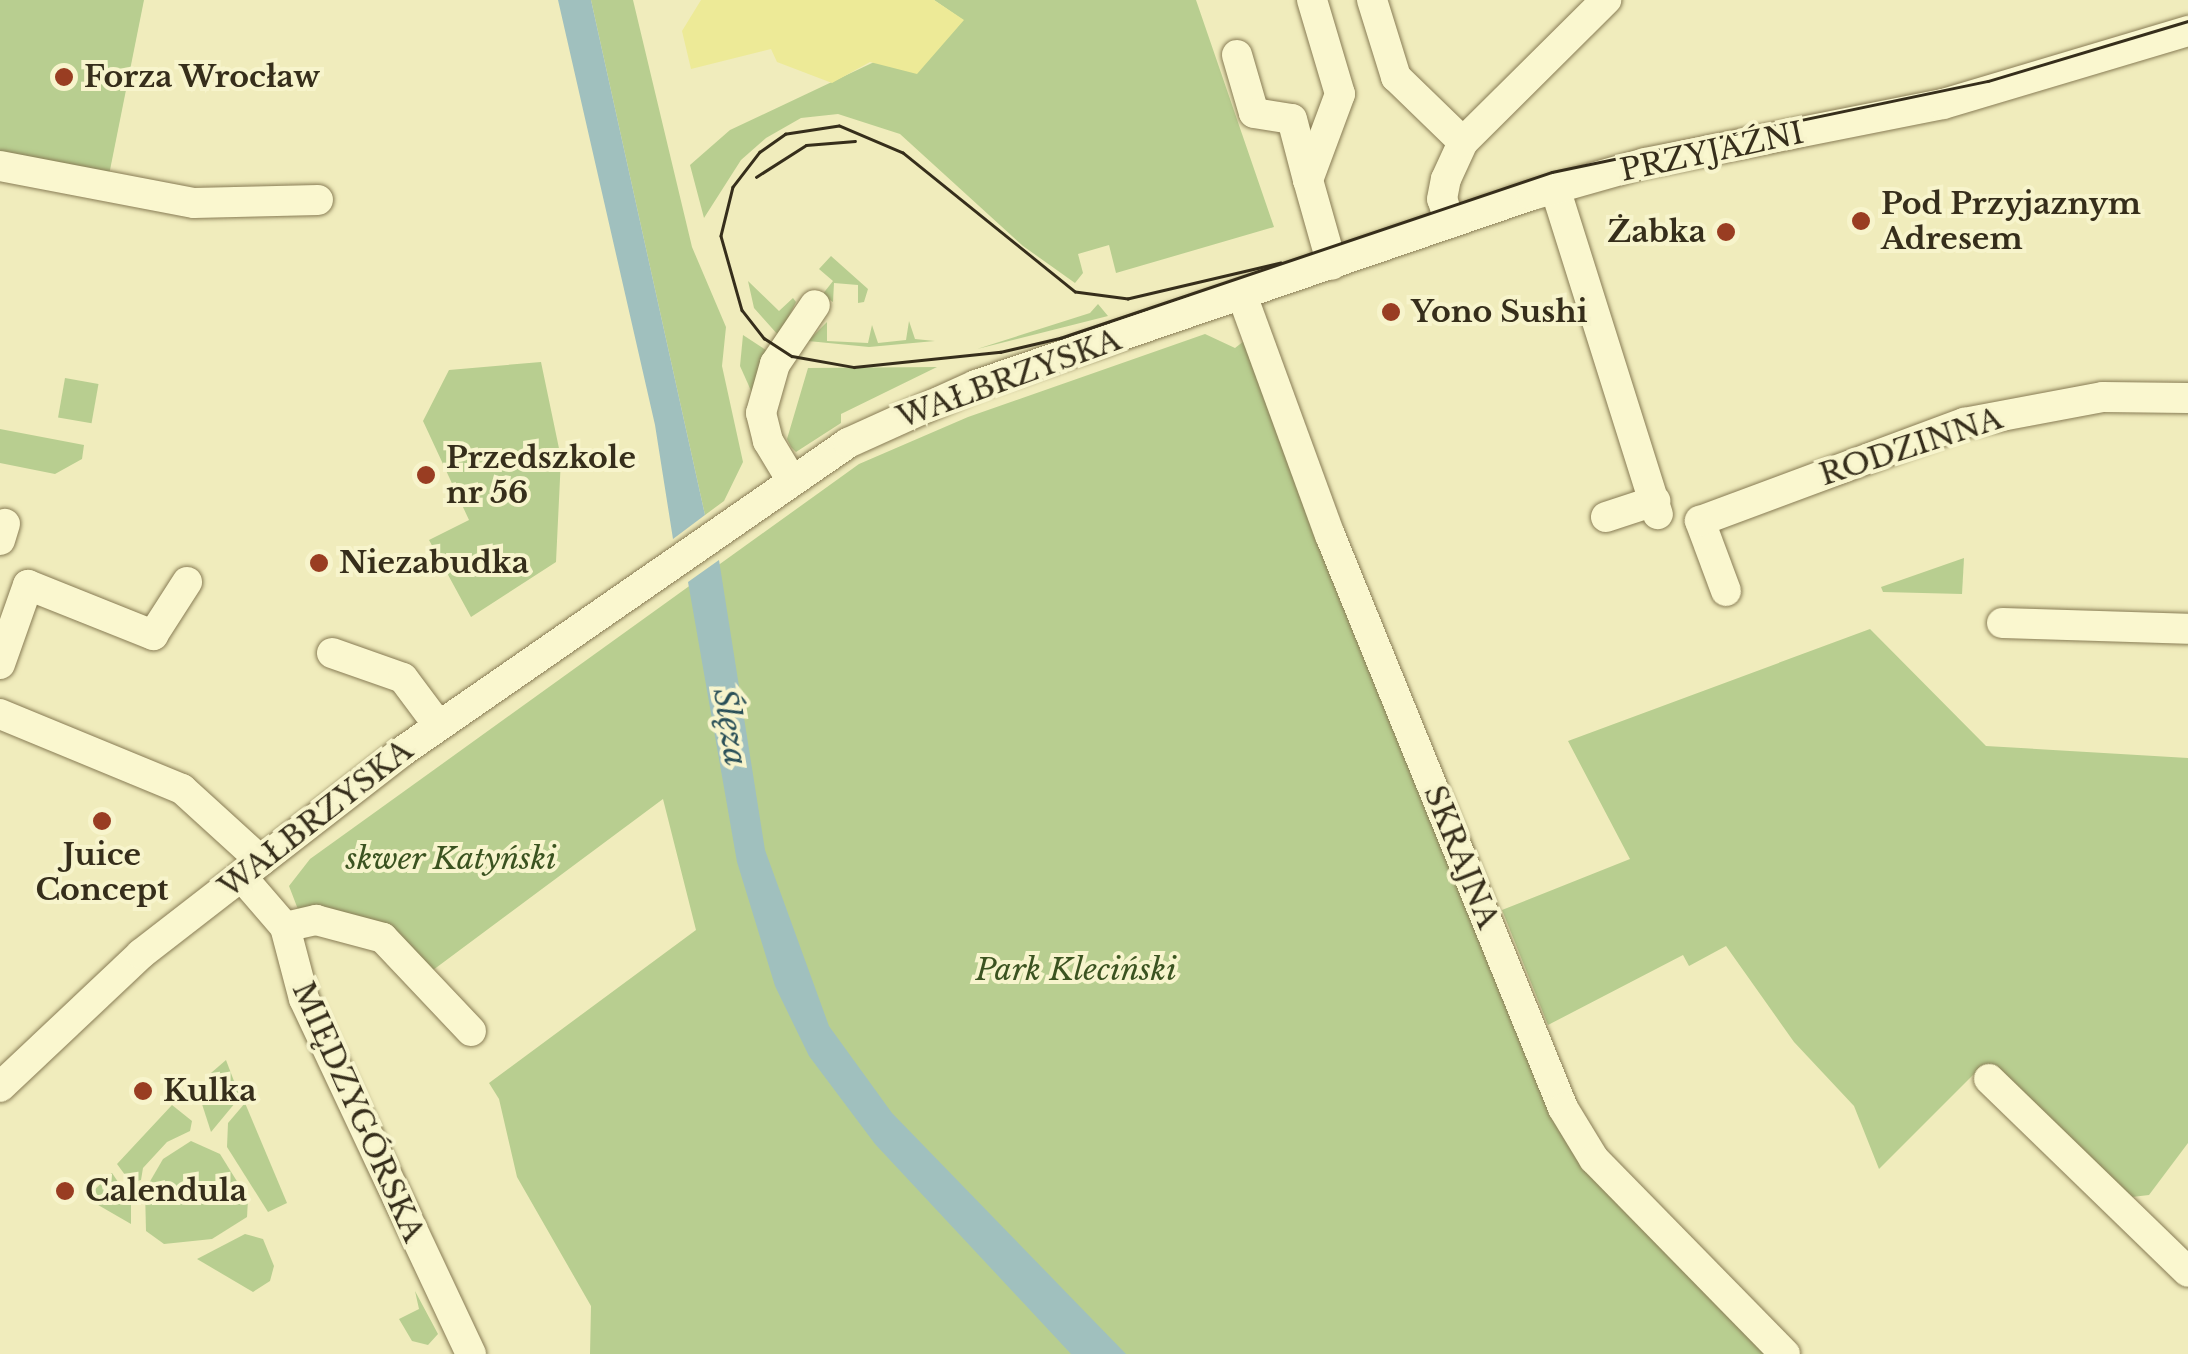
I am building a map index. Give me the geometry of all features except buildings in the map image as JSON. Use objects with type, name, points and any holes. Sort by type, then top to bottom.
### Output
[{"type":"street","points":[[1308,180],[1340,94],[1312,0]]},
{"type":"street","points":[[1372,0],[1396,77],[1463,142]]},
{"type":"street","points":[[1450,222],[1442,199],[1446,179],[1463,142],[1606,0]]},
{"type":"street","name":"PRZYJAŹNI","points":[[1242,296],[1450,222],[1645,162],[1943,104],[2188,31]]},
{"type":"street","points":[[1237,55],[1254,113],[1292,119],[1332,265]]},
{"type":"street","points":[[0,166],[194,204],[318,200]]},
{"type":"street","points":[[1555,188],[1657,507],[1606,517]]},
{"type":"street","name":"WAŁBRZYSKA","points":[[0,1087],[90,998],[438,725],[848,443],[940,400],[1242,296]]},
{"type":"street","name":"SKRAJNA","points":[[1242,296],[1330,535],[1563,1108],[1594,1159],[1785,1354]]},
{"type":"street","points":[[792,481],[768,431],[786,395],[790,348],[815,305]]},
{"type":"street","name":"RODZINNA","points":[[1726,590],[1700,521],[1964,423],[2104,397],[2188,398]]},
{"type":"street","points":[[0,664],[14,581],[153,635],[187,582]]},
{"type":"street","points":[[2002,622],[2188,630]]},
{"type":"street","points":[[332,653],[403,678],[438,725]]},
{"type":"street","name":"MIĘDZYGÓRSKA","points":[[0,714],[182,790],[251,868],[285,928],[304,999],[394,1204],[471,1354]]},
{"type":"street","points":[[285,928],[316,920],[383,938],[471,1031]]},
{"type":"street","points":[[1989,1079],[2188,1272]]},
{"type":"green space","name":"Forza Wrocław","points":[[0,0],[144,0],[109,175],[0,154]]},
{"type":"green space","points":[[591,0],[633,0],[692,247],[726,327],[722,366],[743,462],[724,501],[705,515]]},
{"type":"green space","points":[[934,0],[1196,0],[1274,227],[1116,273],[1109,245],[1078,254],[1083,273],[1075,283],[1023,246],[900,134],[838,114],[801,118],[766,138],[741,160],[704,218],[690,165],[730,130],[963,20]]},
{"type":"green space","points":[[831,256],[868,289],[864,302],[858,303],[858,285],[834,283],[833,302],[822,295],[833,281],[819,269]]},
{"type":"green space","points":[[748,281],[779,311],[793,298],[796,302],[779,336],[754,308]]},
{"type":"green space","points":[[1098,304],[1108,316],[977,349],[1090,313]]},
{"type":"green space","points":[[909,321],[915,339],[935,341],[869,347],[808,341],[827,322],[827,341],[868,343],[872,325],[878,343],[906,340]]},
{"type":"green space","name":"Park Kleciński","points":[[1205,334],[1235,348],[1244,341],[1317,543],[1549,1111],[1766,1354],[590,1354],[591,1306],[517,1177],[499,1099],[489,1083],[696,930],[663,799],[429,973],[299,912],[289,886],[310,859],[859,464],[968,417]]},
{"type":"green space","points":[[743,335],[772,354],[757,404],[740,366]]},
{"type":"green space","points":[[541,362],[561,458],[556,562],[471,617],[429,540],[469,520],[423,421],[449,370]]},
{"type":"green space","points":[[937,367],[841,414],[841,423],[796,452],[791,447],[787,439],[808,368]]},
{"type":"green space","points":[[65,378],[98,384],[92,423],[58,417]]},
{"type":"green space","points":[[0,429],[84,445],[82,459],[55,474],[0,463]]},
{"type":"green space","points":[[1964,558],[1962,594],[1883,592],[1881,587]]},
{"type":"green space","points":[[1870,629],[1986,746],[2188,758],[2188,1143],[2149,1195],[2132,1197],[1983,1065],[1879,1169],[1854,1106],[1794,1042],[1726,946],[1689,966],[1683,955],[1548,1025],[1502,910],[1630,859],[1568,741]]},
{"type":"green space","points":[[226,1060],[240,1097],[211,1132],[201,1101],[211,1073]]},
{"type":"green space","points":[[245,1103],[287,1203],[268,1212],[227,1147],[228,1123]]},
{"type":"green space","points":[[172,1105],[192,1121],[190,1131],[167,1142],[143,1168],[141,1180],[131,1183],[117,1164]]},
{"type":"green space","points":[[191,1141],[220,1154],[248,1199],[247,1217],[212,1239],[164,1244],[146,1231],[145,1190],[163,1159]]},
{"type":"green space","points":[[112,1173],[131,1201],[131,1224],[86,1198]]},
{"type":"green space","points":[[245,1234],[263,1239],[274,1266],[270,1281],[253,1292],[197,1259]]},
{"type":"green space","points":[[415,1291],[438,1334],[428,1345],[412,1341],[399,1319],[419,1309]]},
{"type":"sand","points":[[701,0],[934,0],[964,20],[917,74],[870,62],[832,83],[777,62],[771,49],[691,69],[682,31]]},
{"type":"water","points":[[558,0],[591,0],[705,515],[673,539],[655,425]]},
{"type":"water","name":"Ślęza","points":[[719,560],[765,850],[829,1026],[892,1113],[1126,1354],[1071,1354],[875,1144],[809,1056],[775,986],[737,862],[688,582]]},
{"type":"tram line","points":[[1281,263],[1128,299],[1075,292],[903,153],[839,126],[786,134],[760,152],[733,187],[721,236],[742,310],[764,338],[792,356],[854,367],[1000,352],[1060,338],[1552,172],[1988,81],[2188,21]]},
{"type":"tram line","points":[[756,177],[806,145],[855,141]]},
{"type":"place","name":"Forza Wrocław","points":[[64,77]]},
{"type":"place","name":"Pod Przyjaznym Adresem","points":[[1861,221]]},
{"type":"place","name":"Żabka","points":[[1726,232]]},
{"type":"place","name":"Yono Sushi","points":[[1391,312]]},
{"type":"place","name":"Przedszkole nr 56","points":[[426,475]]},
{"type":"place","name":"Niezabudka","points":[[319,563]]},
{"type":"place","name":"Juice Concept","points":[[102,821]]},
{"type":"place","name":"Kulka","points":[[143,1091]]},
{"type":"place","name":"Calendula","points":[[65,1191]]},
{"type":"park label","name":"skwer Katyński","points":[[451,859]]}]
